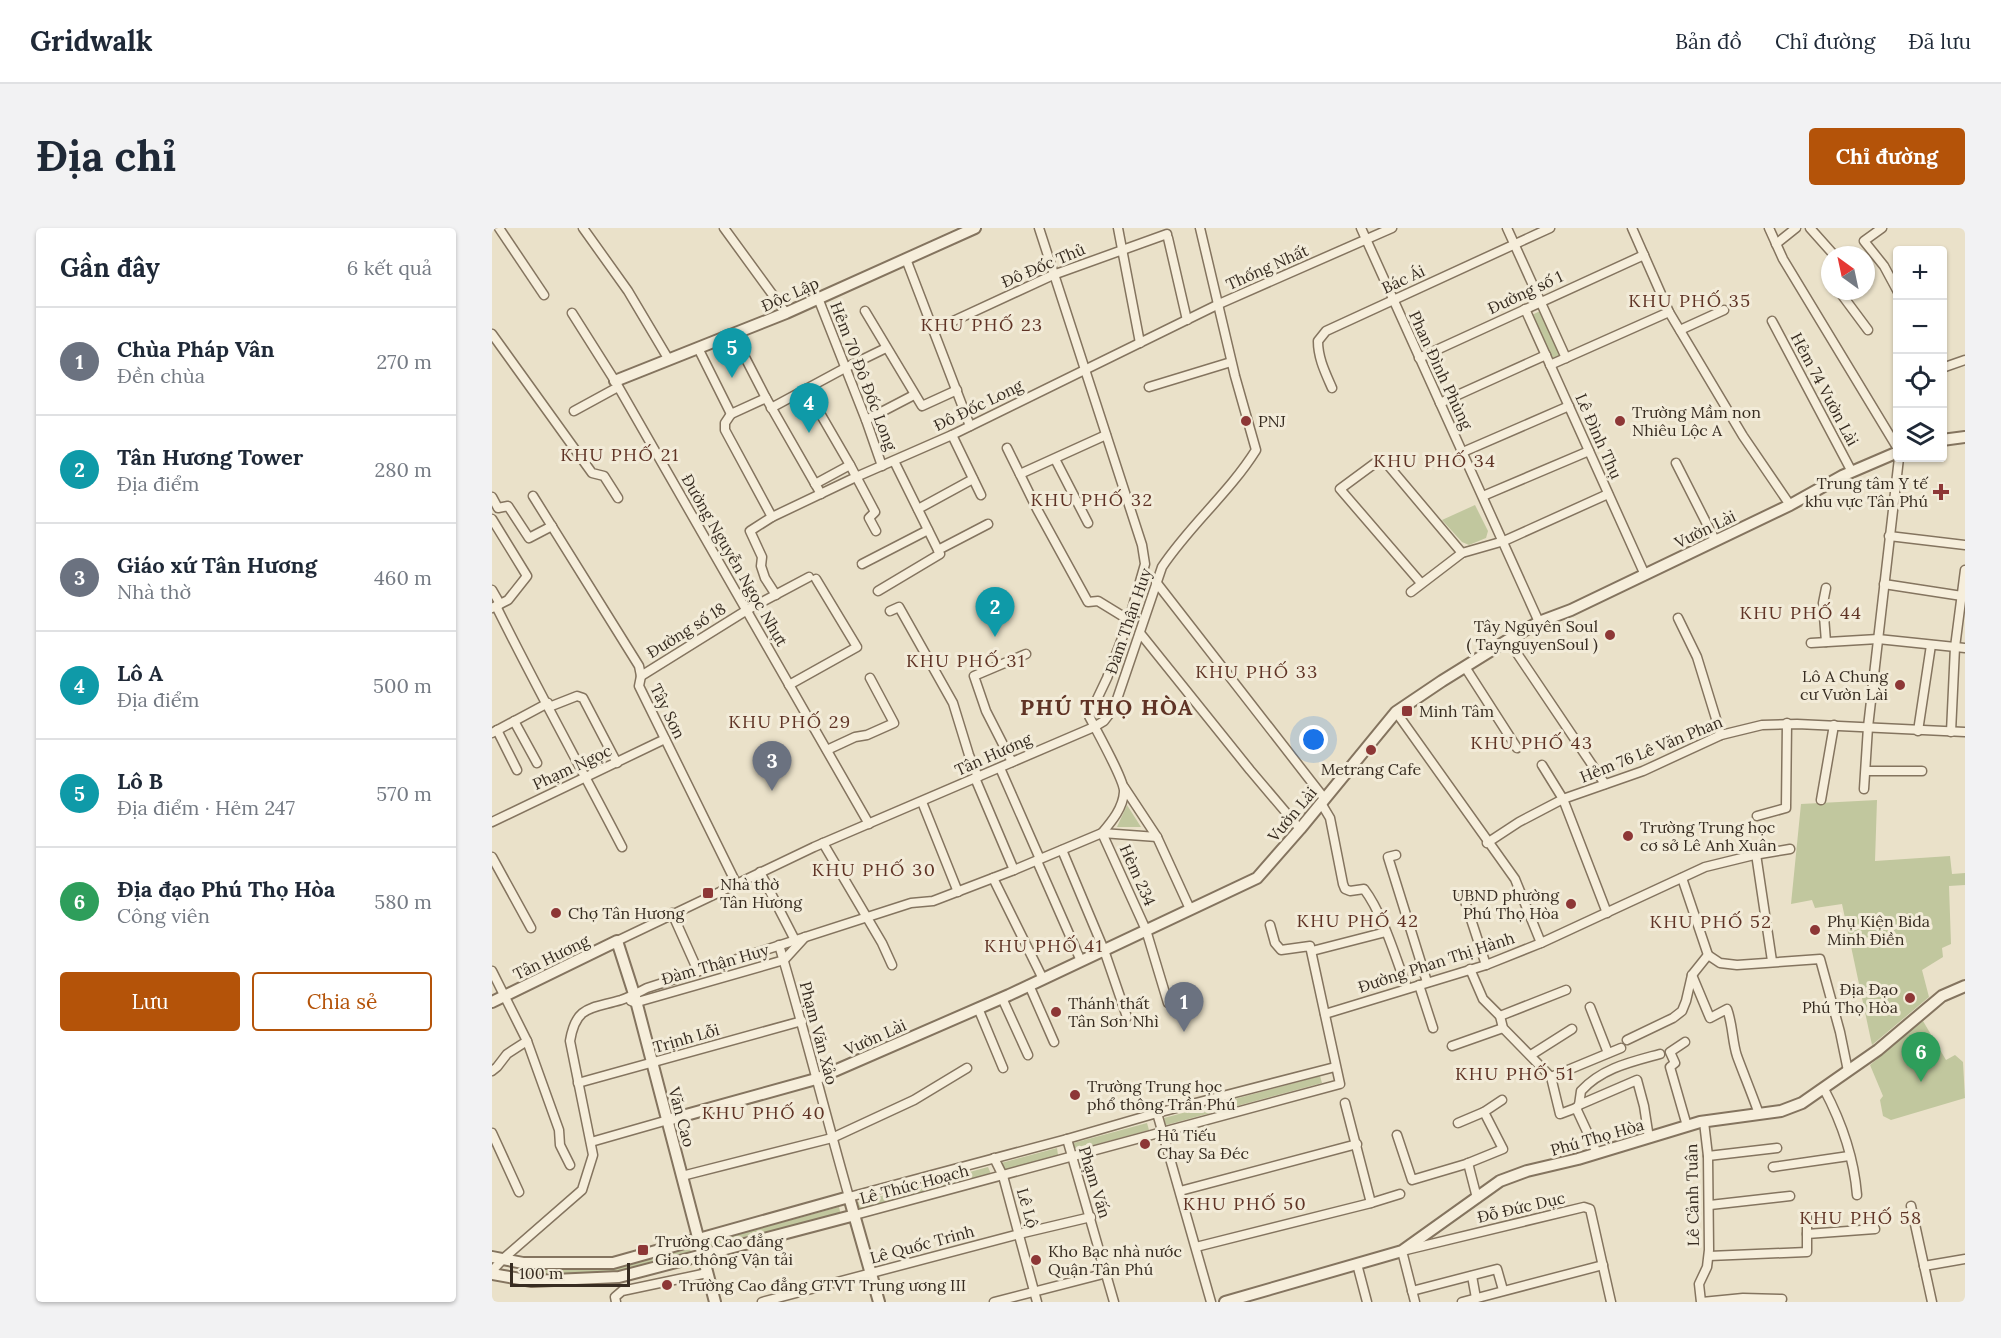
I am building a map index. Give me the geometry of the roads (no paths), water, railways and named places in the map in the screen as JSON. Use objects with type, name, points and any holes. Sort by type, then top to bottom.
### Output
[{"type":"street","points":[[499,228],[544,295]]},
{"type":"street","points":[[583,228],[628,291],[669,360]]},
{"type":"street","points":[[724,228],[786,312]]},
{"type":"street","name":"Độc Lập","points":[[617,384],[819,298],[906,259],[960,231],[975,228]]},
{"type":"street","points":[[1039,228],[1142,545],[1145,564],[1129,620],[1107,678],[1089,716],[1124,787],[1157,837],[1190,909]]},
{"type":"street","points":[[1118,228],[1140,343]]},
{"type":"street","name":"Đàm Thận Huy","points":[[1094,727],[1104,721],[1114,708],[1162,567],[1173,551],[1242,473],[1256,450],[1200,228]]},
{"type":"street","name":"Phan Đình Phùng","points":[[1361,228],[1539,622]]},
{"type":"street","name":"Thống Nhất","points":[[1219,304],[1392,228]]},
{"type":"street","points":[[1507,228],[1566,358]]},
{"type":"street","name":"Bác Ái","points":[[1332,388],[1320,360],[1318,341],[1333,327],[1550,228]]},
{"type":"street","points":[[1632,228],[1680,330],[1743,436],[1790,505]]},
{"type":"street","points":[[1769,228],[1776,244],[1893,443]]},
{"type":"street","points":[[1776,244],[1796,228]]},
{"type":"street","points":[[1810,228],[1826,246]]},
{"type":"street","points":[[1882,228],[1864,241],[1884,266],[1893,283]]},
{"type":"street","name":"Đô Đốc Thủ","points":[[934,330],[1053,275],[1121,249],[1168,236],[1187,320]]},
{"type":"street","name":"Đường số 1","points":[[1419,358],[1644,255]]},
{"type":"street","points":[[906,259],[970,426]]},
{"type":"street","name":"Hẻm 70 Đô Đốc Long","points":[[819,298],[882,466]]},
{"type":"street","points":[[1846,300],[1868,330]]},
{"type":"street","name":"Đô Đốc Long","points":[[776,595],[765,578],[761,566],[762,557],[750,531],[772,517],[952,435],[1219,304]]},
{"type":"street","name":"Lê Đình Thụ","points":[[1525,309],[1645,575]]},
{"type":"street","points":[[1680,330],[1724,310]]},
{"type":"street","points":[[865,311],[922,406],[957,390]]},
{"type":"street","points":[[1550,365],[1670,312]]},
{"type":"street","name":"Đường Nguyễn Ngọc Nhựt","points":[[572,313],[617,384],[869,824]]},
{"type":"street","name":"Hẻm 74 Vườn Lài","points":[[1772,321],[1852,472]]},
{"type":"street","points":[[492,334],[592,473],[604,476],[618,498]]},
{"type":"street","points":[[733,334],[771,408],[821,494]]},
{"type":"street","points":[[699,348],[731,414]]},
{"type":"street","points":[[771,408],[886,348]]},
{"type":"street","points":[[1440,403],[1546,355]]},
{"type":"street","points":[[1947,366],[1965,360]]},
{"type":"street","points":[[1149,387],[1232,362]]},
{"type":"street","points":[[574,411],[617,384]]},
{"type":"street","points":[[806,389],[875,512],[869,518],[876,531]]},
{"type":"street","points":[[866,420],[914,395]]},
{"type":"street","points":[[766,398],[731,414],[725,423],[727,435],[772,517]]},
{"type":"street","points":[[1462,452],[1569,406]]},
{"type":"street","points":[[952,435],[981,495]]},
{"type":"street","points":[[1020,474],[1106,435]]},
{"type":"street","points":[[1947,439],[1965,437]]},
{"type":"street","points":[[1007,448],[1036,509],[1088,602],[1098,601],[1129,620]]},
{"type":"street","points":[[1483,496],[1589,451]]},
{"type":"street","name":"Vườn Lài","points":[[668,1120],[816,1079],[1002,998],[1257,878],[1362,756],[1396,712],[1464,667],[1539,622],[1571,610],[1645,575],[1893,453]]},
{"type":"street","points":[[1420,584],[1340,489],[1383,458],[1462,553]]},
{"type":"street","points":[[1054,459],[1088,523]]},
{"type":"street","points":[[878,591],[940,554],[894,461]]},
{"type":"street","points":[[1864,789],[1868,727],[1898,462]]},
{"type":"street","points":[[1676,463],[1715,540]]},
{"type":"street","points":[[815,484],[850,465]]},
{"type":"street","points":[[918,508],[973,479]]},
{"type":"street","points":[[1411,592],[1462,553],[1504,541],[1608,494]]},
{"type":"street","name":"Tây Sơn","points":[[533,496],[639,666],[641,676],[639,686],[736,883]]},
{"type":"street","points":[[492,497],[499,508],[529,538],[552,526]]},
{"type":"street","points":[[492,519],[527,576],[508,600],[496,606]]},
{"type":"street","points":[[938,550],[988,524]]},
{"type":"street","points":[[862,564],[928,530]]},
{"type":"street","points":[[1889,536],[1965,545]]},
{"type":"street","points":[[1145,564],[1162,567]]},
{"type":"street","points":[[1951,732],[1954,647],[1965,570]]},
{"type":"street","name":"Đường số 18","points":[[641,676],[747,610],[813,578],[857,647],[789,685]]},
{"type":"street","points":[[1156,582],[1323,800],[1330,818],[1345,889],[1350,891],[1364,889],[1386,932],[1407,988]]},
{"type":"street","points":[[1884,584],[1962,596]]},
{"type":"street","points":[[1826,588],[1823,603],[1826,642]]},
{"type":"street","points":[[492,590],[496,606],[622,847]]},
{"type":"street","points":[[890,611],[899,607],[953,703],[977,778],[1014,870]]},
{"type":"street","points":[[1678,618],[1697,657],[1721,735]]},
{"type":"street","points":[[1140,633],[1300,829]]},
{"type":"street","points":[[1811,644],[1878,639],[1965,648]]},
{"type":"street","points":[[1508,640],[1605,784]]},
{"type":"street","points":[[1918,731],[1931,645]]},
{"type":"street","points":[[1012,762],[986,711],[974,676],[1026,654]]},
{"type":"street","points":[[1464,667],[1517,748]]},
{"type":"street","points":[[827,750],[894,723],[870,678]]},
{"type":"street","points":[[517,770],[494,732],[548,705],[577,696],[583,698],[617,763]]},
{"type":"street","points":[[1396,712],[1487,843],[1515,879],[1541,943]]},
{"type":"street","points":[[514,721],[537,763]]},
{"type":"street","points":[[1757,816],[1786,808],[1787,723]]},
{"type":"street","name":"Hẻm 76 Lê Văn Phan","points":[[1487,843],[1563,798],[1643,771],[1721,735],[1762,725],[1787,723],[1965,732]]},
{"type":"street","points":[[1821,800],[1834,725]]},
{"type":"street","name":"Tân Hương","points":[[492,1002],[672,913],[823,843],[1094,727]]},
{"type":"street","name":"Phạm Ngọc","points":[[492,822],[665,739]]},
{"type":"street","points":[[1542,765],[1563,798],[1607,913]]},
{"type":"street","points":[[1000,768],[1081,960]]},
{"type":"street","points":[[1866,771],[1922,771]]},
{"type":"street","points":[[1102,832],[1111,823],[1122,803],[1124,787]]},
{"type":"street","points":[[922,802],[958,891]]},
{"type":"street","points":[[1102,832],[1157,837]]},
{"type":"street","name":"Đàm Thận Huy","points":[[631,998],[698,971],[779,945],[796,942],[806,936],[911,903],[933,901],[1039,860],[1102,832]]},
{"type":"street","name":"Hèm 234","points":[[1102,832],[1146,930],[1168,1003]]},
{"type":"street","points":[[823,843],[882,943],[892,965]]},
{"type":"street","name":"Đường Phan Thị Hành","points":[[1325,1014],[1486,964],[1541,943],[1705,867],[1756,854],[1790,849]]},
{"type":"street","points":[[1062,850],[1104,950],[1127,1017]]},
{"type":"street","points":[[1756,854],[1772,961]]},
{"type":"street","points":[[1396,855],[1388,857],[1433,1028]]},
{"type":"street","points":[[492,857],[531,928]]},
{"type":"street","points":[[760,872],[796,942]]},
{"type":"street","points":[[993,878],[1043,979]]},
{"type":"street","points":[[1682,878],[1708,954],[1720,963],[1737,965],[1820,959],[1848,1071]]},
{"type":"street","points":[[1463,895],[1486,964]]},
{"type":"street","points":[[672,913],[698,971]]},
{"type":"street","points":[[1270,925],[1275,943],[1281,950],[1310,946],[1338,1076]]},
{"type":"street","points":[[1312,951],[1386,932]]},
{"type":"street","name":"Văn Cao","points":[[616,941],[668,1120],[715,1302]]},
{"type":"street","name":"Đàm Thận Huy","points":[[492,1272],[498,1258],[582,1190],[589,1173],[593,1155],[570,1041],[573,1024],[588,1009],[784,960],[796,942]]},
{"type":"street","name":"Phạm Văn Xảo","points":[[779,945],[879,1302]]},
{"type":"street","points":[[1627,1040],[1673,1018],[1682,1011],[1692,975],[1708,954]]},
{"type":"street","points":[[1470,969],[1483,999],[1500,1016],[1503,1028],[1551,1077],[1560,1114],[1637,1080],[1649,1138]]},
{"type":"street","points":[[492,970],[527,1041],[559,1130],[560,1145],[570,1166]]},
{"type":"street","points":[[1692,975],[1710,1018],[1727,1009],[1732,1023],[1736,1054],[1746,1075],[1759,1114]]},
{"type":"street","points":[[1029,985],[1054,1042]]},
{"type":"street","name":"Phú Thọ Hòa","points":[[1225,1302],[1402,1251],[1500,1181],[1527,1171],[1687,1126],[1781,1111],[1802,1103],[1886,1043],[1942,996],[1965,986]]},
{"type":"street","points":[[1500,1016],[1566,990]]},
{"type":"street","points":[[1002,998],[1028,1055]]},
{"type":"street","points":[[1590,1007],[1608,1053]]},
{"type":"street","points":[[978,1008],[1003,1068]]},
{"type":"street","name":"Trịnh Lỗi","points":[[578,1083],[802,1021]]},
{"type":"street","points":[[1452,1046],[1503,1028]]},
{"type":"street","points":[[1531,1055],[1572,1029]]},
{"type":"street","points":[[492,1071],[507,1054],[527,1041]]},
{"type":"street","points":[[1685,1042],[1670,1052],[1675,1063],[1670,1067],[1687,1126]]},
{"type":"street","points":[[1551,1077],[1621,1048]]},
{"type":"street","points":[[1597,1153],[1578,1107],[1581,1091],[1602,1073],[1660,1054]]},
{"type":"street","points":[[682,1176],[832,1138],[914,1100],[967,1068]]},
{"type":"street","name":"Lê Thúc Hoạch","points":[[498,1258],[523,1263],[613,1263],[1157,1113],[1338,1076]]},
{"type":"street","name":"Lê Thúc Hoạch","points":[[492,1272],[532,1281],[619,1278],[1072,1157],[1164,1131],[1338,1076]]},
{"type":"street","points":[[1824,1089],[1839,1119],[1855,1170],[1857,1195]]},
{"type":"street","points":[[1458,1123],[1484,1112],[1502,1100]]},
{"type":"street","points":[[1345,1103],[1371,1203]]},
{"type":"street","points":[[1397,1135],[1412,1180],[1468,1163],[1503,1149],[1484,1112]]},
{"type":"street","points":[[1157,1113],[1211,1302]]},
{"type":"street","points":[[591,1142],[668,1120]]},
{"type":"street","name":"Lê Cảnh Tuân","points":[[1702,1302],[1699,1284],[1707,1267],[1710,1205],[1704,1122]]},
{"type":"street","points":[[492,1133],[519,1192]]},
{"type":"street","name":"Phạm Vấn","points":[[1067,1139],[1114,1302]]},
{"type":"street","points":[[1180,1191],[1357,1144]]},
{"type":"street","points":[[1708,1156],[1777,1148]]},
{"type":"street","points":[[1773,1167],[1850,1156]]},
{"type":"street","name":"Lê Lộ","points":[[994,1158],[1003,1176],[1037,1302]]},
{"type":"street","points":[[1468,1163],[1477,1198]]},
{"type":"street","points":[[1196,1247],[1400,1194]]},
{"type":"street","points":[[1710,1205],[1790,1196]]},
{"type":"street","points":[[1911,1206],[1932,1302]]},
{"type":"street","name":"Đỗ Đức Dục","points":[[1402,1251],[1584,1207],[1590,1209],[1592,1213],[1610,1302]]},
{"type":"street","points":[[1708,1256],[1807,1252],[1807,1215]]},
{"type":"street","name":"Lê Quốc Trinh","points":[[762,1302],[1091,1217]]},
{"type":"street","points":[[1807,1234],[1875,1230]]},
{"type":"street","points":[[1402,1251],[1415,1302]]},
{"type":"street","points":[[1924,1266],[1965,1259]]},
{"type":"street","points":[[1358,1264],[1367,1302]]},
{"type":"street","points":[[1462,1302],[1603,1266]]},
{"type":"street","points":[[1412,1292],[1497,1269],[1503,1290]]},
{"type":"street","points":[[616,1302],[615,1297],[622,1291],[707,1273]]},
{"type":"street","points":[[994,1302],[1107,1273]]},
{"type":"street","points":[[1472,1276],[1476,1298]]},
{"type":"street","points":[[1702,1302],[1743,1298],[1782,1299]]},
{"type":"place","name":"Lô B","points":[[732,378]]},
{"type":"place","name":"PNJ","points":[[1246,421]]},
{"type":"place","name":"Trường Mầm non Nhiêu Lộc A","points":[[1620,421]]},
{"type":"place","name":"Lô A","points":[[809,433]]},
{"type":"place","name":"Trung tâm Y tế khu vực Tân Phú","points":[[1941,492]]},
{"type":"place","name":"Tây Nguyên Soul ( TaynguyenSoul )","points":[[1610,635]]},
{"type":"place","name":"Tân Hương Tower","points":[[995,637]]},
{"type":"place","name":"Lô A Chung cư Vườn Lài","points":[[1900,685]]},
{"type":"place","name":"Minh Tâm","points":[[1407,711]]},
{"type":"place","name":"Metrang Cafe","points":[[1371,750]]},
{"type":"place","name":"Giáo xứ Tân Hương","points":[[772,791]]},
{"type":"place","name":"Trường Trung học cơ sở Lê Anh Xuân","points":[[1628,836]]},
{"type":"place","name":"Nhà thờ Tân Hương","points":[[708,893]]},
{"type":"place","name":"UBND phường Phú Thọ Hòa","points":[[1571,904]]},
{"type":"place","name":"Chợ Tân Hương","points":[[556,913]]},
{"type":"place","name":"Phụ Kiện Bida Minh Điền","points":[[1815,930]]},
{"type":"place","name":"Địa Đạo Phú Thọ Hòa","points":[[1910,998]]},
{"type":"place","name":"Thánh thất Tân Sơn Nhì","points":[[1056,1012]]},
{"type":"place","name":"Chùa Pháp Vân","points":[[1184,1032]]},
{"type":"place","name":"Địa đạo Phú Thọ Hòa","points":[[1921,1082]]},
{"type":"place","name":"Trường Trung học phổ thông Trần Phú","points":[[1075,1095]]},
{"type":"place","name":"Hủ Tiếu Chay Sa Đéc","points":[[1145,1144]]},
{"type":"place","name":"Trường Cao đẳng Giao thông Vận tải","points":[[643,1250]]},
{"type":"place","name":"Kho Bạc nhà nước Quận Tân Phú","points":[[1036,1260]]},
{"type":"place","name":"Trường Cao đẳng GTVT Trung ương III","points":[[667,1285]]},
{"type":"district","name":"KHU PHỐ 35","points":[[1690,300]]},
{"type":"district","name":"KHU PHỐ 23","points":[[982,324]]},
{"type":"district","name":"KHU PHỐ 21","points":[[620,454]]},
{"type":"district","name":"KHU PHỐ 34","points":[[1435,460]]},
{"type":"district","name":"KHU PHỐ 32","points":[[1092,499]]},
{"type":"district","name":"KHU PHỐ 44","points":[[1801,612]]},
{"type":"district","name":"KHU PHỐ 31","points":[[966,660]]},
{"type":"district","name":"KHU PHỐ 33","points":[[1257,671]]},
{"type":"district","name":"PHÚ THỌ HÒA","points":[[1107,707]]},
{"type":"district","name":"KHU PHỐ 29","points":[[790,721]]},
{"type":"district","name":"KHU PHỐ 43","points":[[1532,742]]},
{"type":"district","name":"KHU PHỐ 30","points":[[874,869]]},
{"type":"district","name":"KHU PHỐ 42","points":[[1358,920]]},
{"type":"district","name":"KHU PHỐ 52","points":[[1711,921]]},
{"type":"district","name":"KHU PHỐ 41","points":[[1044,945]]},
{"type":"district","name":"KHU PHỐ 51","points":[[1515,1073]]},
{"type":"district","name":"KHU PHỐ 40","points":[[764,1112]]},
{"type":"district","name":"KHU PHỐ 50","points":[[1245,1203]]},
{"type":"district","name":"KHU PHỐ 58","points":[[1861,1217]]}]
